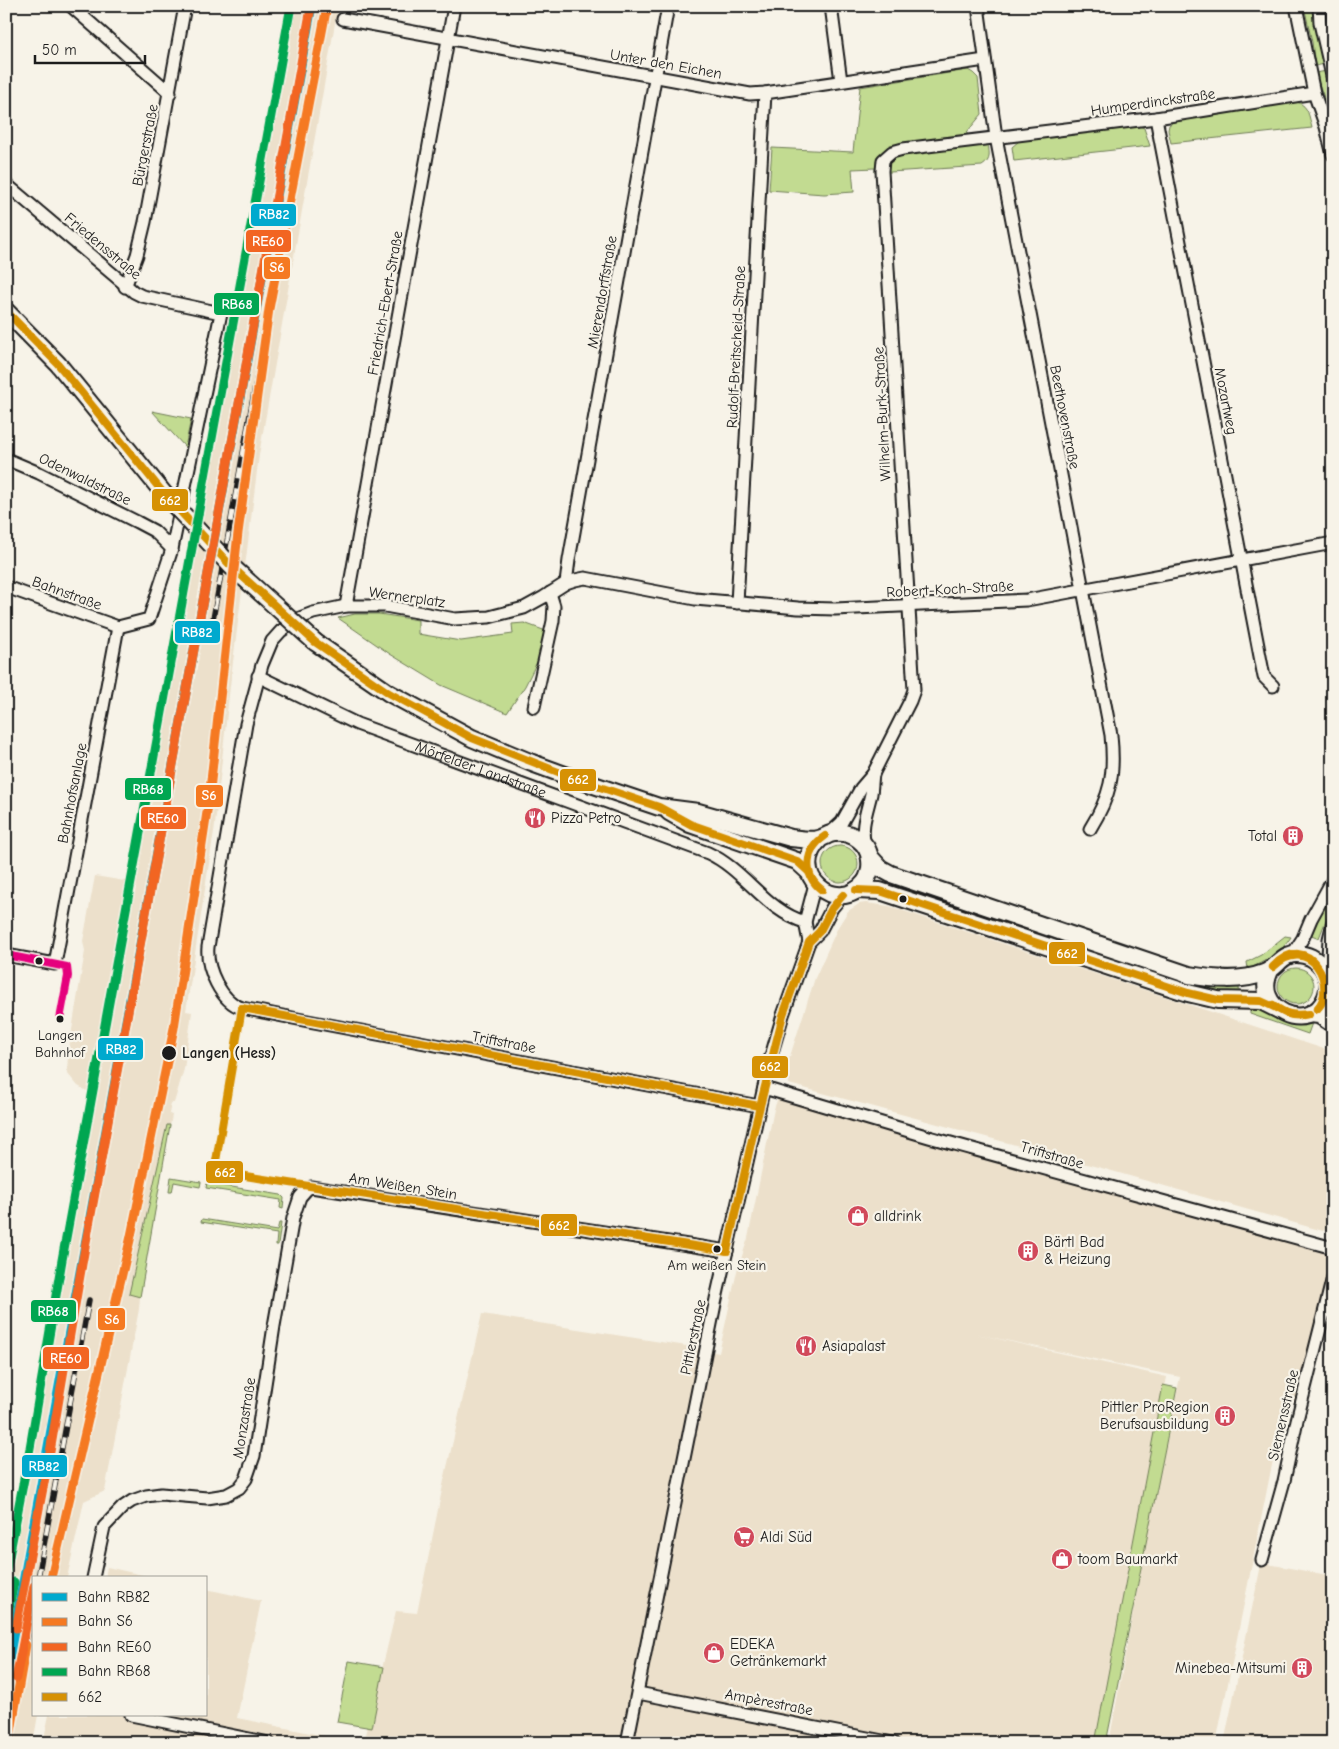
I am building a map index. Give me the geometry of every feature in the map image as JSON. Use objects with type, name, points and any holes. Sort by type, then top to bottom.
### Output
[{"type":"main road","name":"Mörfelder Landstraße","points":[[6,311],[58,364],[165,495],[232,566],[315,642],[389,693],[472,738],[576,779],[658,807],[690,824],[797,860],[824,891],[834,894],[880,891],[1188,993],[1218,1000],[1260,1001],[1286,1014],[1295,1016],[1319,1015],[1333,1024]]},
{"type":"main road","name":"Mörfelder Landstraße","points":[[658,807],[698,812],[791,838],[806,840],[844,833],[852,835],[868,851],[880,868],[891,874],[1188,975],[1231,979],[1258,974],[1271,969],[1280,960],[1292,955]]},
{"type":"main road","points":[[812,878],[808,858],[810,852],[824,837]]},
{"type":"main road","points":[[850,892],[867,878],[871,864],[868,851]]},
{"type":"main road","points":[[1292,955],[1304,955],[1315,960],[1323,968],[1329,986],[1324,1002],[1310,1014]]},
{"type":"main road","points":[[1271,969],[1267,982],[1267,992],[1271,1001],[1278,1009]]},
{"type":"street","points":[[71,6],[170,93]]},
{"type":"street","name":"Bürgerstraße","points":[[125,286],[141,240],[185,6]]},
{"type":"street","name":"Friedrich-Ebert-Straße","points":[[346,606],[454,6]]},
{"type":"street","name":"Mierendorffstraße","points":[[566,583],[570,550],[668,6]]},
{"type":"street","points":[[831,6],[841,81]]},
{"type":"street","name":"Beethovenstraße","points":[[978,6],[996,137],[1111,735],[1114,762],[1109,791],[1102,810],[1090,829]]},
{"type":"street","points":[[1296,6],[1314,93],[1326,127],[1333,155]]},
{"type":"street","points":[[1319,6],[1320,23],[1333,80]]},
{"type":"street","name":"Unter den Eichen","points":[[343,19],[750,94],[984,60]]},
{"type":"street","name":"Rudolf-Breitscheid-Straße","points":[[737,603],[765,93]]},
{"type":"street","name":"Humperdinckstraße","points":[[996,137],[1156,118],[1314,93]]},
{"type":"street","name":"Mozartweg","points":[[1156,118],[1264,678],[1272,686]]},
{"type":"street","name":"Wilhelm-Burk-Straße","points":[[824,837],[842,822],[861,788],[873,774],[912,696],[914,681],[882,180],[883,160],[892,152],[903,149],[996,137]]},
{"type":"street","name":"Friedensstraße","points":[[6,184],[125,286],[142,296],[221,313],[172,549]]},
{"type":"street","name":"Odenwaldstraße","points":[[6,459],[39,473],[138,522],[154,531],[172,549]]},
{"type":"street","name":"Robert-Koch-Straße","points":[[566,583],[579,579],[598,580],[688,598],[835,609],[1027,600],[1333,543]]},
{"type":"street","points":[[118,627],[149,619],[172,549]]},
{"type":"street","name":"Wernerplatz","points":[[242,1008],[235,1006],[225,996],[211,972],[207,955],[246,724],[260,671],[272,641],[280,631],[313,612],[346,606],[385,606],[450,618],[476,619],[524,608],[566,583]]},
{"type":"street","name":"Bahnstraße","points":[[6,587],[118,627]]},
{"type":"street","points":[[534,707],[553,621],[554,606],[550,593]]},
{"type":"street","name":"Bahnhofsanlage","points":[[6,955],[56,964],[118,627]]},
{"type":"street","name":"Mörfelder Landstraße","points":[[260,671],[357,724],[708,852],[730,865],[781,912],[805,922]]},
{"type":"street","name":"Wilhelm-Burk-Straße","points":[[868,851],[863,840],[865,816],[871,793],[873,774]]},
{"type":"street","points":[[809,942],[805,922],[812,878]]},
{"type":"street","points":[[1292,955],[1333,879]]},
{"type":"street","name":"Pittlerstraße","points":[[627,1743],[695,1400],[759,1106],[783,1015],[809,942],[820,930],[832,908],[850,892]]},
{"type":"street","points":[[1329,986],[1329,939],[1333,923]]},
{"type":"street","name":"Triftstraße","points":[[242,1008],[759,1106]]},
{"type":"street","name":"Triftstraße","points":[[764,1088],[938,1139],[1333,1248]]},
{"type":"street","name":"Am Weißen Stein","points":[[311,1187],[727,1251]]},
{"type":"street","name":"Monzastraße","points":[[93,1576],[104,1526],[132,1501],[146,1496],[161,1494],[207,1498],[226,1495],[239,1488],[246,1479],[254,1456],[293,1218],[300,1197],[311,1187]]},
{"type":"street","name":"Siemensstraße","points":[[1262,1560],[1284,1481],[1297,1420],[1333,1277]]},
{"type":"street","name":"Ampèrestraße","points":[[638,1693],[893,1743]]},
{"type":"street","points":[[136,1716],[270,1743]]},
{"type":"shaded area","points":[[297,6],[338,6],[259,455],[230,686],[215,825],[186,1011],[192,1012],[184,1069],[174,1103],[171,1103],[169,1114],[172,1115],[139,1309],[105,1491],[84,1501],[67,1576],[32,1576],[32,1716],[38,1716],[33,1743],[6,1743],[6,1576],[88,1151],[94,1095],[78,1086],[67,1073],[68,1054],[85,951],[83,941],[95,876],[131,882],[179,615],[184,615]]},
{"type":"shaded area","points":[[859,904],[889,906],[1333,1052],[1332,1227],[1323,1231],[1105,1169],[789,1084],[785,1072],[815,978],[838,927],[848,911]]},
{"type":"shaded area","points":[[780,1092],[1333,1247],[1333,1279],[1301,1403],[1285,1400],[1216,1743],[1109,1743],[1147,1535],[1180,1377],[976,1334],[1167,1377],[1096,1743],[364,1743],[396,1611],[417,1613],[443,1485],[482,1314],[693,1347],[719,1353],[737,1271],[748,1238],[774,1109]]},
{"type":"shaded area","points":[[1262,1560],[1262,1563],[1333,1576],[1333,1743],[1224,1743]]},
{"type":"shaded area","points":[[107,1567],[147,1576],[105,1576]]},
{"type":"shaded area","points":[[208,1589],[261,1601],[237,1718],[359,1743],[43,1743],[49,1716],[208,1716]]},
{"type":"green space","points":[[1304,6],[1316,6],[1325,64],[1315,66]]},
{"type":"green space","points":[[968,70],[978,78],[982,114],[967,132],[968,146],[988,143],[989,159],[982,166],[875,173],[875,168],[852,169],[854,192],[824,194],[769,190],[772,148],[853,152],[860,87]]},
{"type":"green space","points":[[1327,71],[1333,98],[1333,134],[1326,103],[1315,73]]},
{"type":"green space","points":[[1297,102],[1306,109],[1312,128],[1171,143],[1168,130],[1169,125],[1176,120]]},
{"type":"green space","points":[[1137,125],[1144,128],[1150,146],[1014,161],[1012,147],[1019,141]]},
{"type":"green space","points":[[152,411],[191,419],[185,447]]},
{"type":"green space","points":[[355,614],[379,614],[418,620],[418,634],[461,641],[513,634],[512,624],[524,623],[546,631],[541,654],[525,686],[507,713],[441,685],[390,654],[338,618]]},
{"type":"green space","points":[[840,846],[853,851],[858,864],[853,877],[840,882],[827,877],[822,864],[827,851]]},
{"type":"green space","points":[[895,881],[1065,938],[1062,946],[892,889]]},
{"type":"green space","points":[[1333,891],[1333,902],[1319,938],[1309,934]]},
{"type":"green space","points":[[1285,936],[1291,937],[1278,952],[1248,969],[1247,962],[1261,955]]},
{"type":"green space","points":[[1072,941],[1239,982],[1239,993],[1215,993],[1069,949]]},
{"type":"green space","points":[[1296,968],[1303,969],[1309,973],[1313,979],[1313,993],[1309,999],[1303,1003],[1296,1004],[1289,1003],[1283,999],[1279,993],[1278,986],[1279,979],[1283,973],[1289,969]]},
{"type":"green space","points":[[1250,1006],[1267,1011],[1275,1018],[1285,1022],[1312,1023],[1308,1034],[1250,1014]]},
{"type":"green space","points":[[167,1125],[170,1125],[140,1297],[129,1294]]},
{"type":"green space","points":[[171,1177],[201,1182],[200,1187],[174,1182],[172,1192],[169,1192]]},
{"type":"green space","points":[[207,1183],[281,1195],[284,1198],[283,1209],[280,1208],[281,1200],[206,1188]]},
{"type":"green space","points":[[202,1219],[277,1231],[279,1223],[281,1223],[278,1245],[276,1245],[277,1234],[201,1222]]},
{"type":"green space","points":[[1163,1385],[1177,1388],[1106,1743],[1095,1743]]},
{"type":"green space","points":[[349,1661],[384,1667],[372,1728],[337,1722]]},
{"type":"railway","points":[[211,630],[269,309]]},
{"type":"railway","points":[[38,1576],[89,1300]]},
{"type":"railway","points":[[26,1645],[32,1614]]},
{"type":"rail line","name":"RB68","points":[[6,1572],[291,6]]},
{"type":"rail line","name":"RB82","points":[[6,1675],[312,6]]},
{"type":"rail line","name":"S6","points":[[51,1576],[131,1236],[174,1028],[209,799],[238,533],[269,309],[327,6]]},
{"type":"rail line","name":"RE60","points":[[16,1628],[50,1452],[82,1264],[311,8]]},
{"type":"rail line","name":"RB68","points":[[6,1623],[14,1582]]},
{"type":"rail line","name":"RE60","points":[[16,1678],[32,1596]]},
{"type":"rail line","name":"S6","points":[[9,1743],[26,1645]]},
{"type":"transit line","name":"662","points":[[6,311],[58,364],[165,495],[231,566],[315,642],[389,693],[472,738],[576,779],[659,807],[690,824],[797,861],[809,872]]},
{"type":"transit line","name":"662","points":[[822,890],[811,877],[808,862],[813,848],[825,836]]},
{"type":"transit line","name":"662","points":[[856,890],[880,891],[1188,993],[1218,1000],[1261,1001],[1278,1009]]},
{"type":"transit line","name":"662","points":[[727,1251],[754,1130],[783,1015],[809,942],[820,931],[832,908],[843,895]]},
{"type":"transit line","name":"662","points":[[1273,967],[1286,956],[1298,954],[1309,957],[1317,966],[1322,976],[1324,988],[1323,1000],[1317,1009]]},
{"type":"transit line","points":[[6,955],[67,967],[68,976],[60,1019]]},
{"type":"transit line","name":"662","points":[[1273,967],[1286,958],[1298,955],[1309,959],[1317,966],[1322,976],[1324,987],[1323,999],[1317,1009]]},
{"type":"transit line","name":"662","points":[[1273,1005],[1290,1014],[1309,1014]]},
{"type":"transit line","name":"662","points":[[1273,1005],[1281,1011],[1290,1014],[1299,1016],[1309,1014]]},
{"type":"transit line","name":"662","points":[[242,1008],[216,1161],[221,1170],[226,1173],[727,1251]]},
{"type":"transit line","name":"662","points":[[242,1008],[759,1106]]},
{"type":"place","name":"Pizza Petro","points":[[535,818]]},
{"type":"place","name":"Total","points":[[1293,836]]},
{"type":"place","name":"Langen Bahnhof","points":[[60,1019]]},
{"type":"place","name":"Langen (Hess)","points":[[169,1053]]},
{"type":"place","name":"alldrink","points":[[858,1216]]},
{"type":"place","name":"Am weißen Stein","points":[[717,1249]]},
{"type":"place","name":"Bärtl Bad & Heizung","points":[[1028,1251]]},
{"type":"place","name":"Asiapalast","points":[[806,1346]]},
{"type":"place","name":"Pittler ProRegion Berufsausbildung","points":[[1225,1416]]},
{"type":"place","name":"Aldi Süd","points":[[744,1537]]},
{"type":"place","name":"toom Baumarkt","points":[[1062,1559]]},
{"type":"place","name":"EDEKA Getränkemarkt","points":[[714,1653]]},
{"type":"place","name":"Minebea-Mitsumi","points":[[1302,1668]]}]
